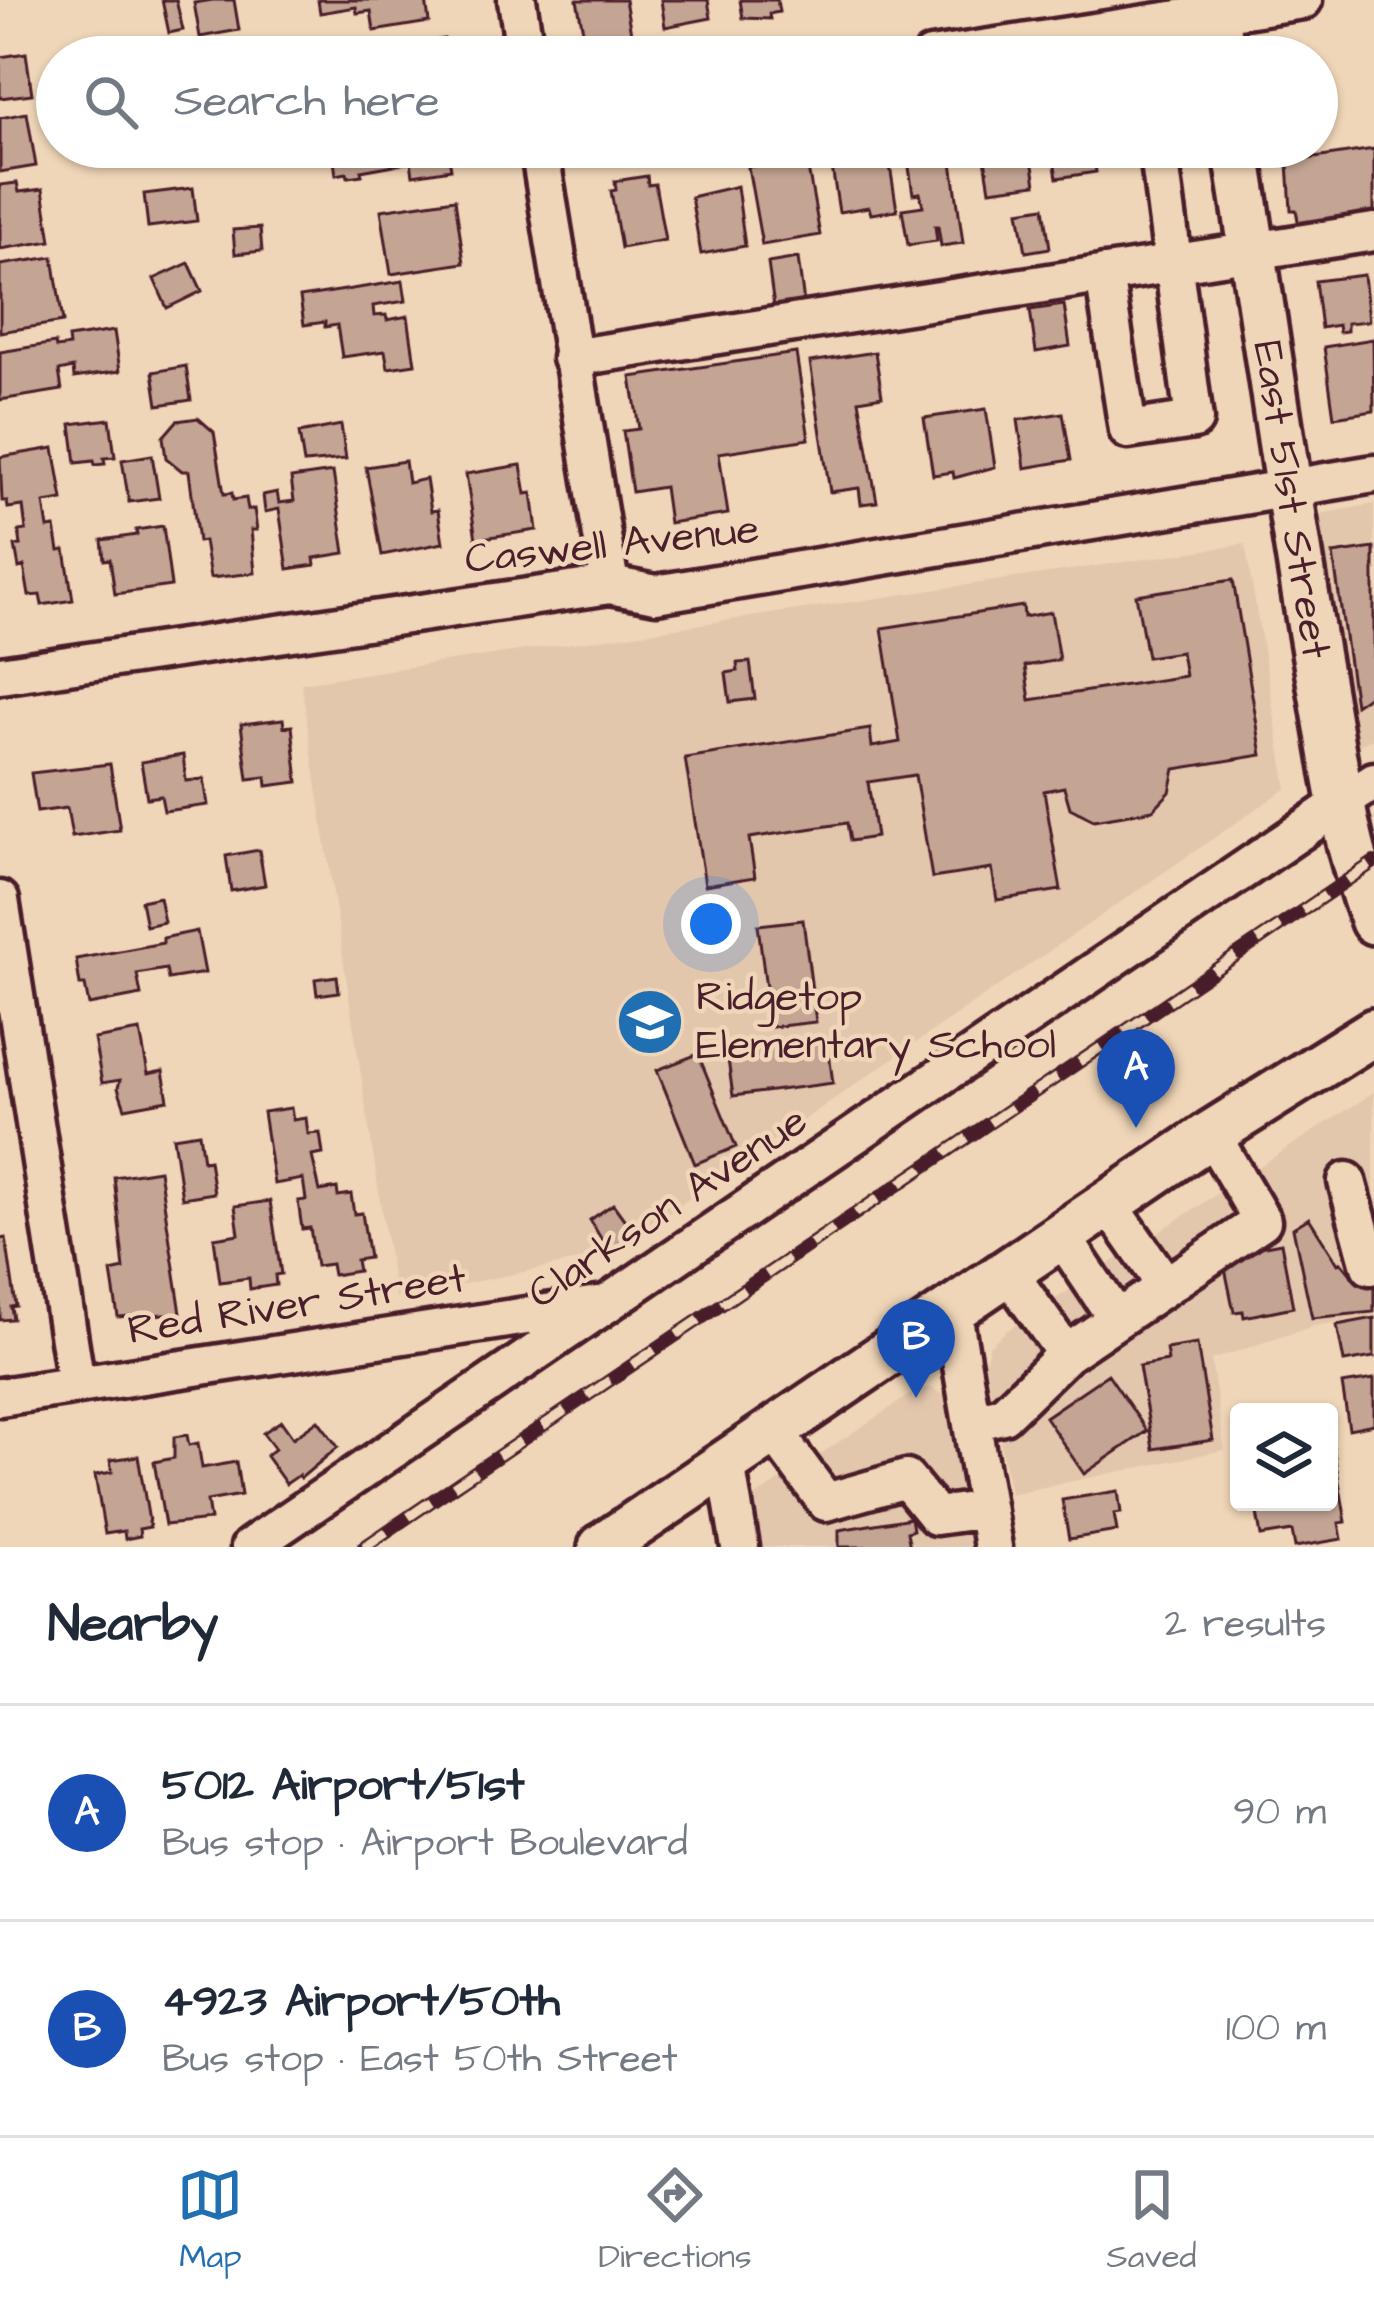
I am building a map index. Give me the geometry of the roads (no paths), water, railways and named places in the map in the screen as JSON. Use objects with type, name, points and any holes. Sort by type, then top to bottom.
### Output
[{"type":"main road","name":"East 51st Street","points":[[1239,168],[1286,488],[1357,794],[1356,874],[1374,921]]},
{"type":"main road","points":[[602,1547],[1007,1270],[1374,1031]]},
{"type":"street","points":[[518,0],[523,36]]},
{"type":"street","points":[[1167,36],[1304,0]]},
{"type":"street","points":[[542,168],[610,585]]},
{"type":"street","points":[[1104,274],[1128,430],[1194,420],[1160,168]]},
{"type":"street","points":[[571,358],[1374,232]]},
{"type":"street","name":"Caswell Avenue","points":[[0,675],[610,585],[656,594],[1374,474]]},
{"type":"street","name":"Clarkson Avenue","points":[[250,1547],[1357,794]]},
{"type":"street","points":[[0,900],[76,1384]]},
{"type":"street","points":[[972,1422],[1003,1415],[1066,1354],[1262,1221],[1211,1134]]},
{"type":"street","points":[[1347,1181],[1370,1266],[1374,1265]]},
{"type":"street","points":[[1108,1203],[1166,1286]]},
{"type":"street","points":[[1061,1234],[1117,1319]]},
{"type":"street","points":[[1007,1270],[1066,1354]]},
{"type":"street","name":"Red River Street","points":[[0,1397],[608,1303]]},
{"type":"street","points":[[952,1307],[993,1547]]},
{"type":"street","points":[[773,1430],[826,1502],[906,1479],[936,1516],[986,1509]]},
{"type":"street","points":[[726,1462],[740,1547]]},
{"type":"railway","points":[[364,1547],[1374,862]]},
{"type":"place","name":"Ridgetop Elementary School","points":[[650,1022]]},
{"type":"place","name":"5012 Airport/51st","points":[[1136,1128]]},
{"type":"place","name":"4923 Airport/50th","points":[[916,1398]]}]
